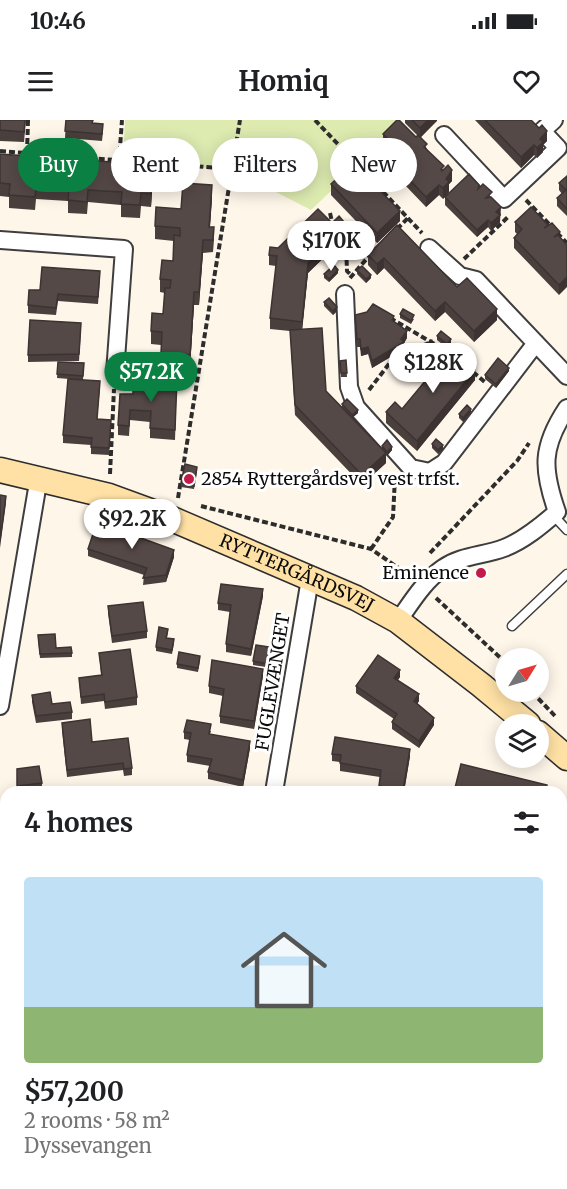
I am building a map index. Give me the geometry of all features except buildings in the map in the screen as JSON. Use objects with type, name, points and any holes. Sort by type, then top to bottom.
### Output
[{"type":"street","points":[[444,135],[504,199],[520,194],[558,148],[542,131],[554,120]]},
{"type":"street","points":[[0,240],[124,249],[115,373]]},
{"type":"street","points":[[429,248],[460,276],[477,280],[567,376]]},
{"type":"street","points":[[345,294],[349,387],[356,407],[411,468],[429,472],[444,463],[536,343]]},
{"type":"street","points":[[398,621],[424,587],[441,570],[460,558],[504,548],[533,532],[559,510],[547,482],[546,454],[554,428],[567,408]]},
{"type":"street","name":"RYTTERGÅRDSVEJ","points":[[0,470],[39,477],[174,514],[310,579],[356,598],[398,621],[516,714]]},
{"type":"street","points":[[0,706],[39,477]]},
{"type":"street","name":"FUGLEVÆNGET","points":[[275,786],[310,579]]},
{"type":"street","points":[[549,742],[567,758]]},
{"type":"lane","points":[[559,510],[567,530]]},
{"type":"lane","points":[[512,626],[567,574]]},
{"type":"path","points":[[27,138],[28,120]]},
{"type":"path","points":[[121,138],[122,120]]},
{"type":"path","points":[[237,138],[240,120]]},
{"type":"path","points":[[315,120],[425,236],[429,248]]},
{"type":"path","points":[[0,151],[18,152]]},
{"type":"path","points":[[227,192],[174,514],[206,506],[371,549],[424,587],[495,653]]},
{"type":"path","points":[[453,270],[520,194],[567,243]]},
{"type":"path","points":[[330,213],[333,228],[346,245],[347,271],[351,274]]},
{"type":"path","points":[[392,234],[408,218]]},
{"type":"path","points":[[345,294],[351,274],[375,250]]},
{"type":"path","points":[[384,315],[433,341],[451,355]]},
{"type":"path","points":[[356,407],[392,360],[433,341]]},
{"type":"path","points":[[470,370],[498,393]]},
{"type":"path","points":[[109,496],[115,373]]},
{"type":"path","points":[[423,560],[517,461],[535,433]]},
{"type":"path","points":[[371,549],[393,518],[397,453]]},
{"type":"path","points":[[409,576],[416,568]]},
{"type":"path","points":[[541,702],[560,722]]},
{"type":"green space","points":[[125,120],[400,120],[403,123],[387,138],[330,138],[330,192],[311,210],[276,192],[318,192],[318,138],[212,138],[212,169],[200,167],[200,138],[124,138]]},
{"type":"place","name":"2854 Ryttergårdsvej vest trfst.","points":[[189,479]]},
{"type":"place","name":"Eminence","points":[[481,573]]}]
